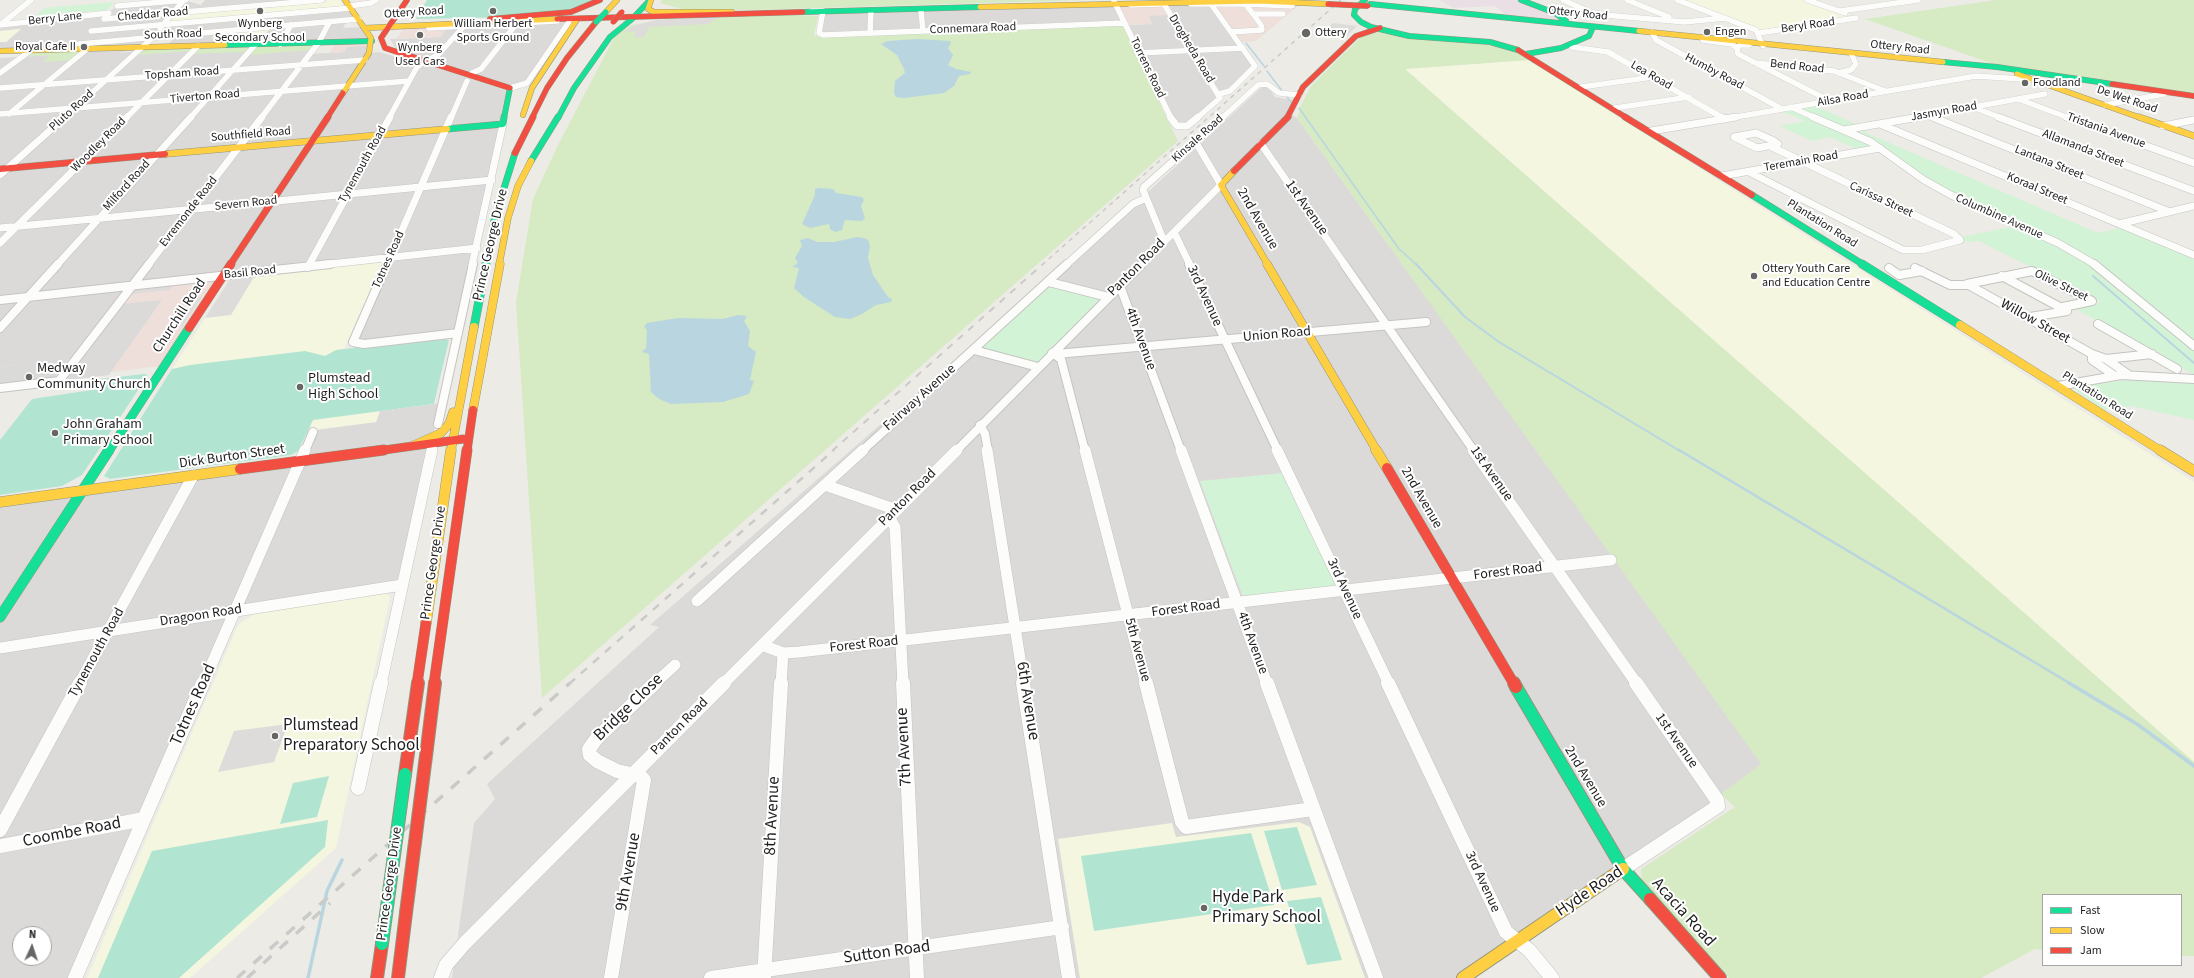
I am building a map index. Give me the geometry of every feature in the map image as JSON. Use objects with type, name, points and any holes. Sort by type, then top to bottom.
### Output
[{"type":"main road","points":[[407,0],[394,25],[391,39],[393,46],[424,62],[470,77],[507,85],[510,88]]},
{"type":"main road","points":[[415,0],[381,41],[383,46],[390,51],[510,88]]},
{"type":"main road","points":[[559,47],[600,0]]},
{"type":"main road","points":[[490,19],[571,12],[587,7],[600,0]]},
{"type":"main road","points":[[515,154],[530,118],[547,88],[596,22],[617,0]]},
{"type":"main road","points":[[651,0],[648,9],[654,12],[732,12]]},
{"type":"main road","points":[[531,160],[545,141],[574,88],[610,37],[651,0]]},
{"type":"main road","name":"Ottery Road","points":[[394,25],[490,19],[824,13],[1148,0]]},
{"type":"main road","points":[[1521,0],[1560,16],[1572,23]]},
{"type":"main road","name":"Ottery Road","points":[[635,16],[1115,2],[1230,1],[1329,3]]},
{"type":"main road","name":"Ottery Road","points":[[1291,3],[1369,3],[1572,23],[1749,45],[1763,44],[1852,55],[2015,70]]},
{"type":"main road","name":"Ottery Road","points":[[1369,3],[1593,28],[2015,70],[2194,96]]},
{"type":"main road","name":"Plantation Road","points":[[1369,3],[1354,10],[1354,15],[1361,22],[1375,29],[1424,36],[1478,40],[1511,47],[1526,54],[2194,471]]},
{"type":"main road","points":[[531,160],[550,117],[569,82],[613,22],[629,4]]},
{"type":"main road","points":[[349,5],[372,41]]},
{"type":"main road","points":[[1542,20],[1555,20],[1560,16]]},
{"type":"main road","name":"Ottery Road","points":[[362,24],[394,25],[492,21],[571,21],[585,17]]},
{"type":"main road","points":[[515,154],[513,149],[532,88],[576,21],[571,21]]},
{"type":"main road","points":[[1526,54],[1561,48],[1591,35],[1593,28]]},
{"type":"main road","name":"Plantation Road","points":[[1375,29],[1424,36]]},
{"type":"main road","name":"Panton Road","points":[[1221,179],[1261,144],[1293,111],[1303,86],[1356,36],[1375,29]]},
{"type":"main road","name":"South Road","points":[[0,52],[76,47],[87,49],[372,41]]},
{"type":"main road","name":"Churchill Road","points":[[0,616],[365,60],[371,49],[372,41]]},
{"type":"main road","points":[[1511,47],[1541,52]]},
{"type":"main road","name":"De Wet Road","points":[[2015,70],[2052,87],[2194,136]]},
{"type":"main road","points":[[504,124],[510,88]]},
{"type":"main road","name":"Southfield Road","points":[[4,169],[504,124]]},
{"type":"main road","name":"Prince George Drive","points":[[377,978],[452,441],[494,220],[515,154]]},
{"type":"main road","name":"Prince George Drive","points":[[398,978],[442,620],[468,438],[508,218],[518,186],[531,160]]},
{"type":"main road","name":"2nd Avenue","points":[[1221,179],[1308,332],[1623,869]]},
{"type":"main road","points":[[433,441],[449,424],[462,387]]},
{"type":"main road","points":[[433,441],[452,441],[468,438]]},
{"type":"main road","name":"Dick Burton Street","points":[[0,502],[300,462],[412,446],[433,441]]},
{"type":"main road","name":"Hyde Road","points":[[1463,978],[1623,869]]},
{"type":"main road","name":"Acacia Road","points":[[1623,869],[1720,978]]},
{"type":"street","points":[[0,25],[31,0]]},
{"type":"street","points":[[76,47],[122,0]]},
{"type":"street","name":"Pluto Road","points":[[0,175],[4,169],[76,108],[143,47],[184,0]]},
{"type":"street","points":[[116,6],[188,0]]},
{"type":"street","name":"Cheddar Road","points":[[104,19],[268,2],[322,0]]},
{"type":"street","points":[[91,31],[258,16],[371,3],[376,0]]},
{"type":"street","points":[[1563,0],[1594,13],[1677,22],[1725,18]]},
{"type":"street","points":[[1627,0],[1677,22]]},
{"type":"street","points":[[1678,0],[1756,30],[1759,33],[1763,44]]},
{"type":"street","points":[[1807,0],[1840,11],[1918,0]]},
{"type":"street","name":"Torrens Road","points":[[1115,2],[1174,124],[1183,127],[1189,126],[1220,99],[1219,94]]},
{"type":"street","points":[[1132,5],[1291,3]]},
{"type":"street","name":"Drogheda Road","points":[[1164,4],[1219,94]]},
{"type":"street","points":[[1211,4],[1255,67],[1227,93],[1219,94]]},
{"type":"street","points":[[1231,32],[1262,30],[1261,25],[1245,4]]},
{"type":"street","points":[[768,11],[824,13],[1102,5]]},
{"type":"street","points":[[921,11],[923,31]]},
{"type":"street","name":"Beryl Road","points":[[1759,33],[1856,18],[1840,11]]},
{"type":"street","points":[[870,33],[871,12]]},
{"type":"street","name":"Berry Lane","points":[[0,25],[109,13]]},
{"type":"street","name":"Connemara Road","points":[[824,13],[819,33],[821,35],[1125,23]]},
{"type":"street","points":[[1253,14],[1283,14]]},
{"type":"street","points":[[249,30],[258,16]]},
{"type":"street","points":[[1642,18],[1644,26]]},
{"type":"street","points":[[76,47],[152,37],[249,30],[330,21],[362,24]]},
{"type":"street","name":"Evremonde Road","points":[[0,388],[59,380],[319,42],[330,21]]},
{"type":"street","points":[[429,28],[561,21]]},
{"type":"street","points":[[510,88],[527,83],[571,21]]},
{"type":"street","points":[[470,77],[481,69],[517,23]]},
{"type":"street","points":[[280,44],[291,25]]},
{"type":"street","name":"Tynemouth Road","points":[[308,267],[417,67],[438,55],[464,26]]},
{"type":"street","name":"Humby Road","points":[[1651,33],[1656,40],[1782,109]]},
{"type":"street","points":[[1703,40],[1730,44],[1737,48],[1739,54],[1830,101]]},
{"type":"street","name":"Milford Road","points":[[0,328],[256,44]]},
{"type":"street","points":[[1737,48],[1740,45],[1749,45]]},
{"type":"street","name":"Woodley Road","points":[[0,243],[198,46]]},
{"type":"street","name":"Lea Road","points":[[1572,47],[1608,52],[1689,97],[1725,119]]},
{"type":"street","points":[[1138,52],[1243,48]]},
{"type":"street","points":[[0,121],[87,49]]},
{"type":"street","points":[[0,73],[30,51]]},
{"type":"street","points":[[1838,73],[1851,70],[1856,64],[1852,55]]},
{"type":"street","name":"Topsham Road","points":[[0,88],[365,60]]},
{"type":"street","name":"Bend Road","points":[[1755,63],[1838,73],[1886,91]]},
{"type":"street","name":"Ailsa Road","points":[[1650,131],[1980,75],[2034,80]]},
{"type":"street","name":"Totnes Road","points":[[458,333],[364,344],[354,343],[353,341],[470,77]]},
{"type":"street","points":[[1581,87],[1652,77]]},
{"type":"street","name":"Tiverton Road","points":[[0,114],[409,81]]},
{"type":"street","name":"Kinsale Road","points":[[1146,198],[1144,187],[1261,84],[1270,85],[1279,93],[1299,95]]},
{"type":"street","name":"Jasmyn Road","points":[[1844,130],[2045,94]]},
{"type":"street","points":[[2105,105],[2164,94]]},
{"type":"street","points":[[1614,108],[1689,97]]},
{"type":"street","name":"Tristania Avenue","points":[[2018,99],[2194,163]]},
{"type":"street","name":"Columbine Avenue","points":[[1791,107],[1844,130],[1880,148],[1938,188],[2058,243],[2093,263],[2194,346]]},
{"type":"street","name":"Allamanda Street","points":[[1973,107],[2194,191]]},
{"type":"street","name":"Lantana Street","points":[[1928,115],[2170,212]]},
{"type":"street","points":[[2163,126],[2194,120]]},
{"type":"street","points":[[438,424],[504,124]]},
{"type":"street","name":"Koraal Street","points":[[1880,124],[2194,256]]},
{"type":"street","points":[[1758,133],[1778,143],[1770,146],[1754,147],[1734,137],[1758,133]]},
{"type":"street","name":"2nd Avenue","points":[[1195,141],[1221,179]]},
{"type":"street","name":"1st Avenue","points":[[1261,144],[1717,800],[1718,806]]},
{"type":"street","name":"Carissa Street","points":[[1748,172],[1907,250],[1922,250],[1958,242],[1960,238],[1770,146]]},
{"type":"street","name":"Teremain Road","points":[[1722,176],[1880,148]]},
{"type":"street","name":"Panton Road","points":[[441,978],[451,958],[980,425],[1038,367],[1054,354],[1174,232],[1221,179]]},
{"type":"street","name":"Severn Road","points":[[0,228],[492,180]]},
{"type":"street","points":[[1146,198],[1164,241]]},
{"type":"street","name":"Fairway Avenue","points":[[697,601],[1133,204],[1146,198]]},
{"type":"street","points":[[2119,224],[2194,206]]},
{"type":"street","name":"3rd Avenue","points":[[1174,232],[1506,932],[1529,950],[1552,978]]},
{"type":"street","name":"Basil Road","points":[[0,300],[476,248]]},
{"type":"street","points":[[1889,268],[1899,275],[1918,269],[1950,285],[1968,285]]},
{"type":"street","name":"Olive Street","points":[[1968,285],[1968,282],[2034,271],[2092,301],[2062,307]]},
{"type":"street","points":[[2002,276],[2062,307],[2066,311],[2030,317]]},
{"type":"street","points":[[1049,282],[1108,298]]},
{"type":"street","name":"Willow Street","points":[[1968,285],[2030,317],[2092,354],[2106,359],[2129,375]]},
{"type":"street","name":"4th Avenue","points":[[1120,286],[1376,978]]},
{"type":"street","name":"Union Road","points":[[1054,354],[1426,322]]},
{"type":"street","points":[[2098,324],[2177,369]]},
{"type":"street","points":[[974,350],[1038,367]]},
{"type":"street","name":"5th Avenue","points":[[1054,354],[1061,359],[1127,616],[1184,825],[1192,827],[1313,809]]},
{"type":"street","name":"Willow Street","points":[[2092,354],[2092,360],[2115,376]]},
{"type":"street","points":[[2106,359],[2152,354]]},
{"type":"street","points":[[2058,386],[2129,375],[2193,379]]},
{"type":"street","name":"6th Avenue","points":[[980,425],[985,434],[1069,978]]},
{"type":"street","name":"Totnes Road","points":[[75,978],[313,432]]},
{"type":"street","name":"Prince George Drive","points":[[358,788],[430,462],[433,441]]},
{"type":"street","name":"Tynemouth Road","points":[[0,830],[193,476]]},
{"type":"street","points":[[825,486],[893,513]]},
{"type":"street","name":"7th Avenue","points":[[893,513],[917,978]]},
{"type":"street","name":"Forest Road","points":[[762,645],[783,653],[1127,616],[1611,560]]},
{"type":"street","name":"Dragoon Road","points":[[0,648],[402,585]]},
{"type":"street","name":"8th Avenue","points":[[764,974],[783,653]]},
{"type":"street","name":"Bridge Close","points":[[633,774],[617,771],[597,761],[590,755],[589,749],[591,745],[675,665]]},
{"type":"street","name":"9th Avenue","points":[[611,978],[644,783],[644,777],[633,774]]},
{"type":"street","name":"Hyde Road","points":[[1623,869],[1718,806]]},
{"type":"street","name":"Coombe Road","points":[[0,846],[144,819]]},
{"type":"street","name":"Sutton Road","points":[[711,978],[764,974],[1062,927]]},
{"type":"shaded area","points":[[184,0],[201,5],[205,0],[322,0],[351,8],[358,19],[345,24],[343,28],[364,27],[371,41],[255,44],[271,27],[218,32],[213,38],[227,39],[221,45],[166,47],[173,39],[149,41],[143,48],[117,53],[139,51],[135,55],[194,50],[248,52],[313,50],[310,54],[344,52],[347,47],[371,45],[369,53],[379,52],[421,64],[425,63],[395,48],[390,39],[440,37],[448,27],[565,22],[526,83],[510,88],[457,333],[354,343],[389,258],[131,286],[163,300],[109,375],[59,381],[75,359],[0,367],[0,58],[51,55],[43,62],[87,49],[78,44],[73,49],[0,52],[0,42],[6,42],[20,29],[0,31],[0,25],[109,13],[116,6]]},
{"type":"shaded area","name":"Wynberg Secondary School","points":[[340,0],[344,7],[168,22],[175,14],[179,13]]},
{"type":"shaded area","points":[[1440,0],[1521,0],[1555,13],[1560,18],[1542,20],[1508,17],[1495,6],[1453,8]]},
{"type":"shaded area","points":[[1684,0],[1803,0],[1850,18],[1762,30]]},
{"type":"shaded area","points":[[1164,4],[1211,4],[1254,64],[1189,126],[1177,126],[1126,25],[1152,24],[1148,16]]},
{"type":"shaded area","points":[[1164,4],[1171,15],[1149,16],[1152,24],[1126,25],[1116,5]]},
{"type":"shaded area","points":[[1211,4],[1299,5],[1256,41],[1238,42]]},
{"type":"shaded area","points":[[1116,5],[1125,23],[826,35],[819,30],[822,14]]},
{"type":"shaded area","points":[[720,17],[708,24],[649,27],[644,37],[635,38],[635,31],[623,32],[633,26],[656,20]]},
{"type":"shaded area","points":[[1333,23],[1357,26],[1344,39],[1319,35]]},
{"type":"shaded area","name":"Wynberg Used Cars","points":[[405,27],[448,27],[440,37],[396,39]]},
{"type":"shaded area","points":[[271,28],[256,43],[223,44],[227,39],[212,38],[217,32],[245,30],[244,33]]},
{"type":"shaded area","points":[[21,29],[6,42],[0,42],[0,31]]},
{"type":"shaded area","points":[[359,43],[365,45],[347,47],[344,52],[329,53],[335,44]]},
{"type":"shaded area","name":"Ottery Youth Care and Education Centre","points":[[1529,60],[2194,482],[2194,762],[1405,69]]},
{"type":"shaded area","points":[[1263,86],[1268,86],[1275,97],[1293,100],[1289,113],[1297,118],[1762,764],[1721,794],[1717,808],[1456,978],[452,978],[474,823],[495,799],[487,784],[659,627],[650,625],[1151,189]]},
{"type":"shaded area","name":"Plumstead High School","points":[[379,262],[383,263],[344,349],[440,338],[449,340],[434,404],[380,411],[376,422],[307,431],[298,451],[291,455],[110,479],[104,476],[230,279]]},
{"type":"shaded area","points":[[254,277],[231,315],[205,318],[230,279]]},
{"type":"shaded area","points":[[215,280],[160,366],[111,372],[162,300],[122,304],[135,289]]},
{"type":"shaded area","points":[[174,284],[170,290],[130,294],[138,288]]},
{"type":"shaded area","points":[[202,296],[182,326],[175,327],[193,300]]},
{"type":"shaded area","points":[[69,359],[55,377],[0,385],[0,367]]},
{"type":"shaded area","points":[[442,403],[432,438],[402,585],[235,611],[74,978],[0,978],[0,502],[300,461],[313,430],[376,422],[380,411]]},
{"type":"shaded area","name":"Plumstead Preparatory School","points":[[382,593],[388,594],[390,598],[336,848],[190,978],[87,978],[238,625],[255,613]]},
{"type":"shaded area","points":[[288,724],[274,762],[218,772],[234,731]]},
{"type":"shaded area","name":"Hyde Park Primary School","points":[[1299,822],[1310,827],[1365,978],[1080,978],[1058,839],[1172,823],[1176,837]]},
{"type":"green space","name":"William Herbert Sports Ground","points":[[427,0],[593,0],[586,5],[572,9],[512,17],[416,19]]},
{"type":"green space","points":[[662,0],[1088,0],[749,10],[682,9],[660,3]]},
{"type":"green space","points":[[1996,0],[2194,0],[2194,95],[1996,65],[1865,19]]},
{"type":"green space","points":[[115,2],[107,10],[36,16],[44,8]]},
{"type":"green space","points":[[785,15],[818,16],[814,35],[819,36],[1116,25],[1123,26],[1178,141],[542,698],[516,302],[533,199],[557,147],[616,34],[632,25],[668,19]]},
{"type":"green space","points":[[1379,32],[1407,37],[1496,46],[1512,50],[1529,60],[1405,69],[2194,762],[2194,956],[2182,956],[2182,894],[2042,894],[2042,950],[2035,949],[1981,978],[1729,978],[1642,882],[1641,869],[1735,807],[1721,794],[1761,764],[1297,118],[1301,105],[1312,85],[1362,36]]},
{"type":"green space","points":[[316,44],[311,50],[248,55],[257,45]]},
{"type":"green space","points":[[252,45],[246,52],[193,54],[201,47]]},
{"type":"green space","points":[[193,47],[191,51],[137,55],[143,50],[149,48]]},
{"type":"green space","points":[[81,51],[72,60],[43,62],[50,55],[24,57],[34,52]]},
{"type":"green space","points":[[1812,105],[1861,126],[1847,128],[1798,108]]},
{"type":"green space","points":[[1793,110],[1872,146],[1859,150],[1830,137],[1812,141],[1780,126],[1805,121],[1787,113],[1778,112]]},
{"type":"green space","points":[[1875,126],[1886,129],[1878,128],[1862,131],[2098,233],[2123,227],[2194,257],[2194,342],[2107,270],[1941,188],[1851,130]]},
{"type":"green space","points":[[2015,226],[2062,248],[2107,276],[2194,350],[2194,375],[2074,308],[2101,302],[1979,241],[1964,241],[1961,237]]},
{"type":"green space","points":[[1049,282],[1108,297],[1038,367],[974,350]]},
{"type":"green space","name":"Plumstead High School","points":[[440,338],[449,340],[434,404],[313,420],[298,451],[291,455],[110,479],[104,476],[172,369],[190,365],[305,351],[325,356],[336,350]]},
{"type":"green space","name":"John Graham Primary School","points":[[144,374],[147,375],[142,384],[82,475],[62,486],[0,495],[0,440],[32,399],[92,390],[100,379]]},
{"type":"green space","points":[[2134,379],[2194,382],[2194,420],[2131,406],[2104,410],[2074,389],[2076,387]]},
{"type":"green space","points":[[1283,473],[1337,586],[1243,597],[1200,481]]},
{"type":"green space","points":[[329,776],[317,817],[280,824],[293,783]]},
{"type":"green space","points":[[328,820],[325,847],[179,978],[98,978],[152,851]]},
{"type":"green space","points":[[1297,827],[1317,885],[1282,890],[1264,831]]},
{"type":"green space","points":[[1251,833],[1274,905],[1094,931],[1081,856]]},
{"type":"green space","points":[[1321,897],[1342,960],[1307,965],[1287,901]]},
{"type":"water","points":[[918,39],[950,41],[951,43],[948,48],[953,55],[948,65],[956,69],[971,72],[970,74],[959,76],[954,86],[944,93],[904,98],[896,97],[894,93],[895,81],[905,73],[904,69],[897,55],[881,44],[888,41]]},
{"type":"water","points":[[815,189],[833,189],[836,193],[862,197],[864,200],[861,206],[865,218],[862,221],[845,220],[842,230],[835,232],[830,229],[829,224],[810,228],[802,224],[815,195]]},
{"type":"water","points":[[857,237],[868,240],[870,246],[868,258],[873,275],[888,297],[892,299],[891,302],[876,305],[860,315],[850,319],[835,317],[804,297],[794,288],[799,268],[792,267],[798,263],[795,258],[802,246],[800,240],[808,238],[817,242],[834,242]]},
{"type":"water","points":[[738,315],[747,316],[744,321],[750,331],[748,346],[756,352],[750,380],[754,381],[749,394],[723,402],[671,404],[659,399],[651,392],[649,354],[642,352],[646,348],[647,330],[644,327],[647,323],[678,318],[723,319]]},
{"type":"waterway","points":[[1246,43],[1264,66]]},
{"type":"waterway","points":[[1267,71],[1283,92]]},
{"type":"waterway","points":[[1287,97],[1291,102]]},
{"type":"waterway","points":[[1299,108],[1399,249],[1417,265]]},
{"type":"waterway","points":[[1417,265],[1465,317],[1499,342],[1680,451]]},
{"type":"waterway","points":[[2093,276],[2194,363]]},
{"type":"waterway","points":[[1679,450],[2071,684]]},
{"type":"waterway","points":[[2069,683],[2137,724],[2194,766]]},
{"type":"waterway","points":[[308,978],[327,891],[342,860]]},
{"type":"railway","points":[[1042,265],[1341,0]]},
{"type":"railway","points":[[832,451],[1043,264]]},
{"type":"railway","points":[[569,684],[834,450]]},
{"type":"railway","points":[[237,978],[570,683]]},
{"type":"railway","points":[[247,978],[330,903]]},
{"type":"traffic: fast","points":[[531,161],[545,141],[574,88],[610,37],[632,19],[650,0]]},
{"type":"traffic: fast","points":[[1365,0],[1355,9],[1354,15],[1361,22],[1371,27],[1409,36],[1490,42],[1518,50]]},
{"type":"traffic: fast","points":[[1521,0],[1555,13],[1566,21]]},
{"type":"traffic: fast","points":[[1370,4],[1639,31]]},
{"type":"traffic: fast","points":[[803,12],[980,7]]},
{"type":"traffic: fast","points":[[596,22],[606,12]]},
{"type":"traffic: fast","points":[[1526,54],[1561,48],[1589,36],[1593,27]]},
{"type":"traffic: fast","points":[[225,45],[372,41]]},
{"type":"traffic: fast","points":[[1943,62],[1997,67],[2112,84]]},
{"type":"traffic: fast","points":[[447,129],[503,124],[510,88]]},
{"type":"traffic: fast","points":[[474,327],[494,220],[515,153]]},
{"type":"traffic: fast","points":[[1752,195],[1960,325]]},
{"type":"traffic: fast","points":[[0,617],[189,328]]},
{"type":"traffic: fast","points":[[1516,687],[1623,869],[1650,899]]},
{"type":"traffic: fast","points":[[382,944],[405,774]]},
{"type":"traffic: slow","points":[[343,93],[369,53],[371,38],[345,0]]},
{"type":"traffic: slow","points":[[606,12],[617,0]]},
{"type":"traffic: slow","points":[[651,0],[648,9],[654,12],[732,12]]},
{"type":"traffic: slow","points":[[980,7],[1258,1],[1328,4]]},
{"type":"traffic: slow","points":[[365,28],[557,19]]},
{"type":"traffic: slow","points":[[523,115],[532,88],[576,21],[572,19]]},
{"type":"traffic: slow","points":[[1639,31],[1943,62]]},
{"type":"traffic: slow","points":[[0,51],[225,45]]},
{"type":"traffic: slow","points":[[2017,74],[2194,136]]},
{"type":"traffic: slow","points":[[165,154],[447,129]]},
{"type":"traffic: slow","points":[[473,410],[508,218],[518,186],[531,161]]},
{"type":"traffic: slow","points":[[1234,171],[1221,185],[1387,468]]},
{"type":"traffic: slow","points":[[1960,325],[2194,471]]},
{"type":"traffic: slow","points":[[426,623],[448,465],[474,327]]},
{"type":"traffic: slow","points":[[412,446],[441,433],[449,424],[453,412]]},
{"type":"traffic: slow","points":[[0,502],[240,469]]},
{"type":"traffic: slow","points":[[1463,978],[1623,869]]},
{"type":"traffic: jam","points":[[407,0],[381,38],[385,48],[510,88]]},
{"type":"traffic: jam","points":[[490,19],[571,12],[600,0]]},
{"type":"traffic: jam","points":[[1328,4],[1368,6]]},
{"type":"traffic: jam","points":[[613,22],[622,12]]},
{"type":"traffic: jam","points":[[557,19],[803,12]]},
{"type":"traffic: jam","points":[[515,153],[547,88],[567,58],[596,22]]},
{"type":"traffic: jam","points":[[1234,171],[1290,115],[1303,87],[1356,36],[1380,28]]},
{"type":"traffic: jam","points":[[1518,50],[1752,195]]},
{"type":"traffic: jam","points":[[2112,84],[2194,96]]},
{"type":"traffic: jam","points":[[189,328],[343,93]]},
{"type":"traffic: jam","points":[[0,169],[165,154]]},
{"type":"traffic: jam","points":[[427,748],[442,620],[473,410]]},
{"type":"traffic: jam","points":[[240,469],[463,439]]},
{"type":"traffic: jam","points":[[1387,468],[1516,687]]},
{"type":"traffic: jam","points":[[405,774],[426,623]]},
{"type":"traffic: jam","points":[[406,913],[427,748]]},
{"type":"traffic: jam","points":[[1650,899],[1720,978]]},
{"type":"traffic: jam","points":[[398,978],[406,913]]},
{"type":"traffic: jam","points":[[377,978],[382,944]]},
{"type":"place","name":"Wynberg Secondary School","points":[[260,11]]},
{"type":"place","name":"William Herbert Sports Ground","points":[[493,11]]},
{"type":"place","name":"Engen","points":[[1707,32]]},
{"type":"place","name":"Ottery","points":[[1306,33]]},
{"type":"place","name":"Wynberg Used Cars","points":[[420,35]]},
{"type":"place","name":"Royal Cafe II","points":[[84,47]]},
{"type":"place","name":"Foodland","points":[[2025,83]]},
{"type":"place","name":"Ottery Youth Care and Education Centre","points":[[1754,276]]},
{"type":"place","name":"Medway Community Church","points":[[29,377]]},
{"type":"place","name":"Plumstead High School","points":[[300,387]]},
{"type":"place","name":"John Graham Primary School","points":[[55,433]]},
{"type":"place","name":"Plumstead Preparatory School","points":[[275,736]]},
{"type":"place","name":"Hyde Park Primary School","points":[[1204,908]]}]
